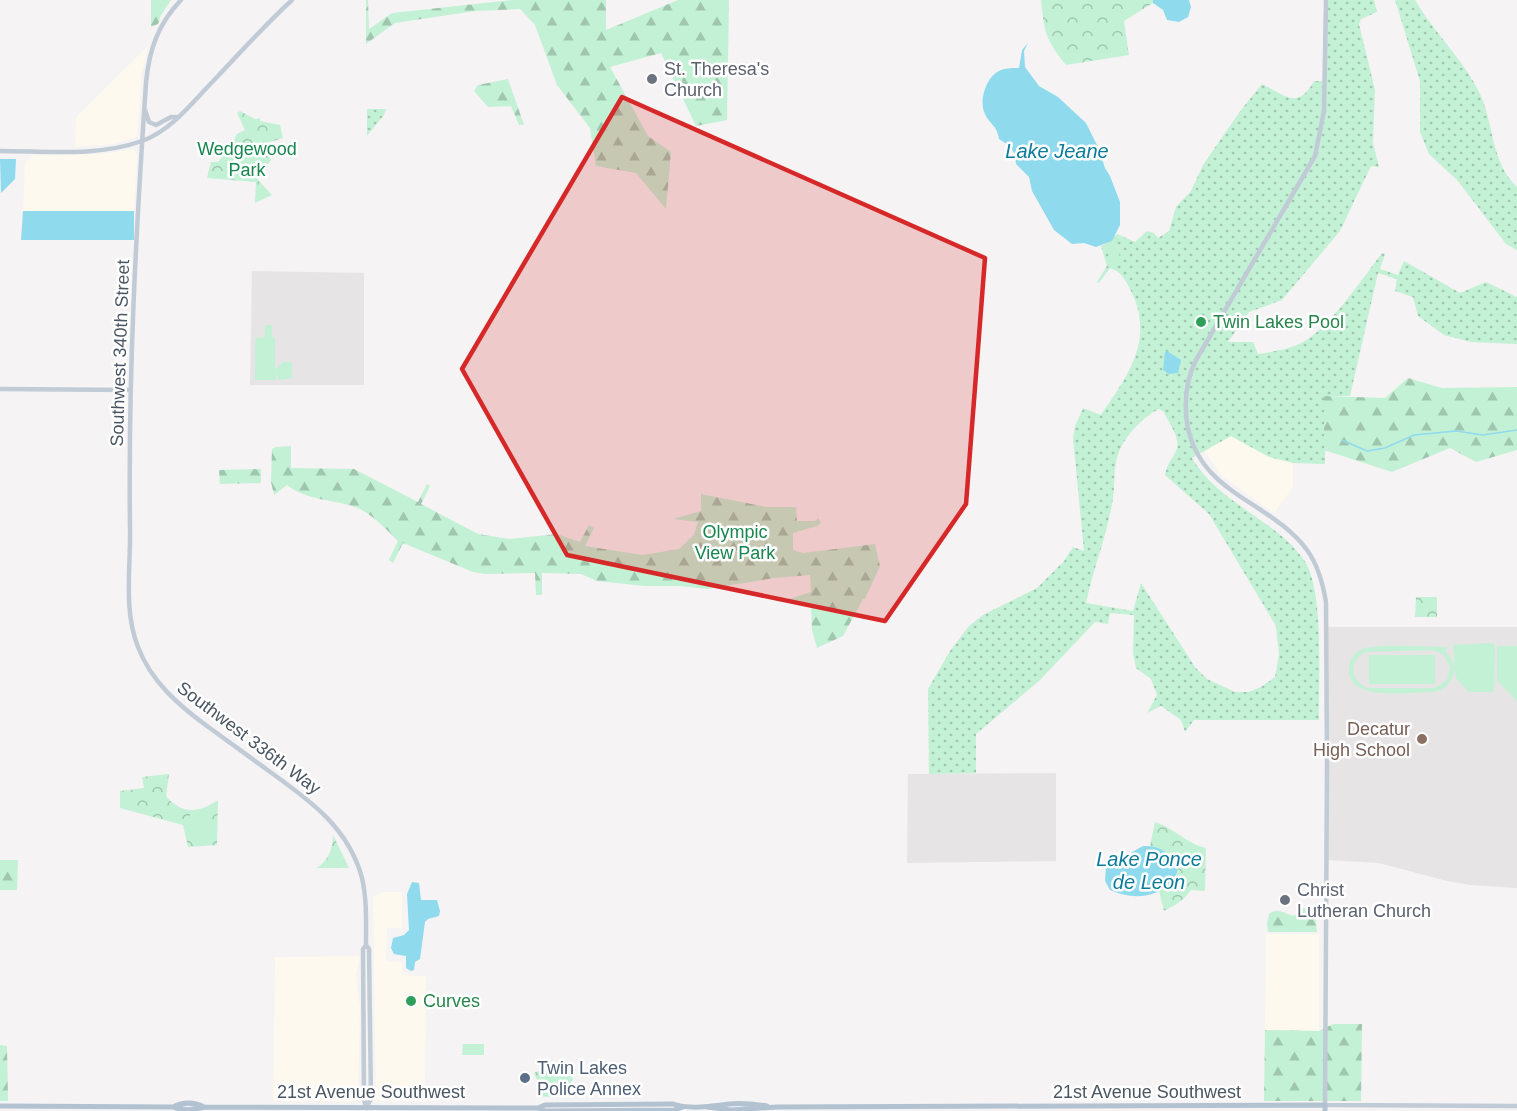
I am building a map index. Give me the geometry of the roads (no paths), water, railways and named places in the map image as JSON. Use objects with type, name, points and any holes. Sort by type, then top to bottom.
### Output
[{"type":"main road","name":"Southwest 340th Street","points":[[144,660],[130,623],[129,606],[131,544],[129,390],[142,141],[147,66],[152,44],[163,21],[181,0]]},
{"type":"main road","points":[[0,150],[97,151],[142,141],[163,130],[179,117],[292,0]]},
{"type":"main road","points":[[1325,1108],[1327,765],[1325,595],[1315,564],[1297,540],[1230,490],[1208,469],[1197,454],[1191,440],[1185,401],[1188,380],[1196,360],[1315,156],[1324,111],[1326,0]]},
{"type":"main road","points":[[144,109],[149,122],[156,125],[171,117],[179,117]]},
{"type":"main road","points":[[0,389],[129,390]]},
{"type":"main road","name":"Southwest 336th Way","points":[[144,660],[161,687],[175,702],[312,802],[341,834],[355,856],[362,879],[366,898],[366,945]]},
{"type":"main road","points":[[366,945],[369,949],[371,1099],[366,1110],[363,1010],[363,949],[366,945]]},
{"type":"main road","points":[[363,1010],[366,1013],[366,1024],[370,1027]]},
{"type":"main road","name":"21st Avenue Southwest","points":[[0,1106],[366,1110],[538,1108],[545,1104],[672,1104],[683,1107],[731,1110],[777,1107],[1517,1106]]},
{"type":"water","points":[[1153,0],[1189,0],[1191,7],[1188,17],[1179,22],[1167,20],[1163,10],[1153,3]]},
{"type":"water","name":"Lake Jeane","points":[[1028,43],[1024,51],[1025,67],[1039,86],[1058,97],[1086,123],[1098,147],[1120,202],[1120,225],[1112,241],[1096,247],[1084,243],[1072,244],[1054,230],[1032,191],[1029,177],[1016,164],[1015,154],[999,139],[997,131],[985,114],[983,96],[987,83],[999,71],[1019,68],[1022,50]]},
{"type":"water","points":[[0,159],[16,159],[15,179],[1,193]]},
{"type":"water","points":[[23,211],[134,211],[134,240],[21,240]]},
{"type":"water","points":[[1167,351],[1181,360],[1178,373],[1169,374],[1163,370]]},
{"type":"water","name":"Lake Ponce de Leon","points":[[1143,846],[1159,848],[1171,857],[1177,867],[1174,878],[1163,889],[1149,895],[1125,895],[1110,890],[1105,881],[1106,867]]},
{"type":"water","points":[[412,882],[419,883],[421,900],[437,900],[440,911],[439,916],[425,922],[420,959],[415,962],[414,970],[411,971],[406,968],[406,956],[394,954],[391,948],[393,938],[404,935],[409,930],[407,894]]},
{"type":"waterway","points":[[1342,440],[1367,451],[1385,448],[1414,435],[1456,431],[1483,435],[1517,430]]},
{"type":"place","name":"St. Theresa's Church","points":[[652,79]]},
{"type":"place","name":"Twin Lakes Pool","points":[[1201,322]]},
{"type":"place","name":"Decatur High School","points":[[1422,739]]},
{"type":"place","name":"Christ Lutheran Church","points":[[1285,900]]},
{"type":"place","name":"Curves","points":[[411,1001]]},
{"type":"place","name":"Twin Lakes Police Annex","points":[[525,1078]]},
{"type":"park label","name":"Wedgewood Park","points":[[247,159]]},
{"type":"park label","name":"Olympic View Park","points":[[735,542]]}]
